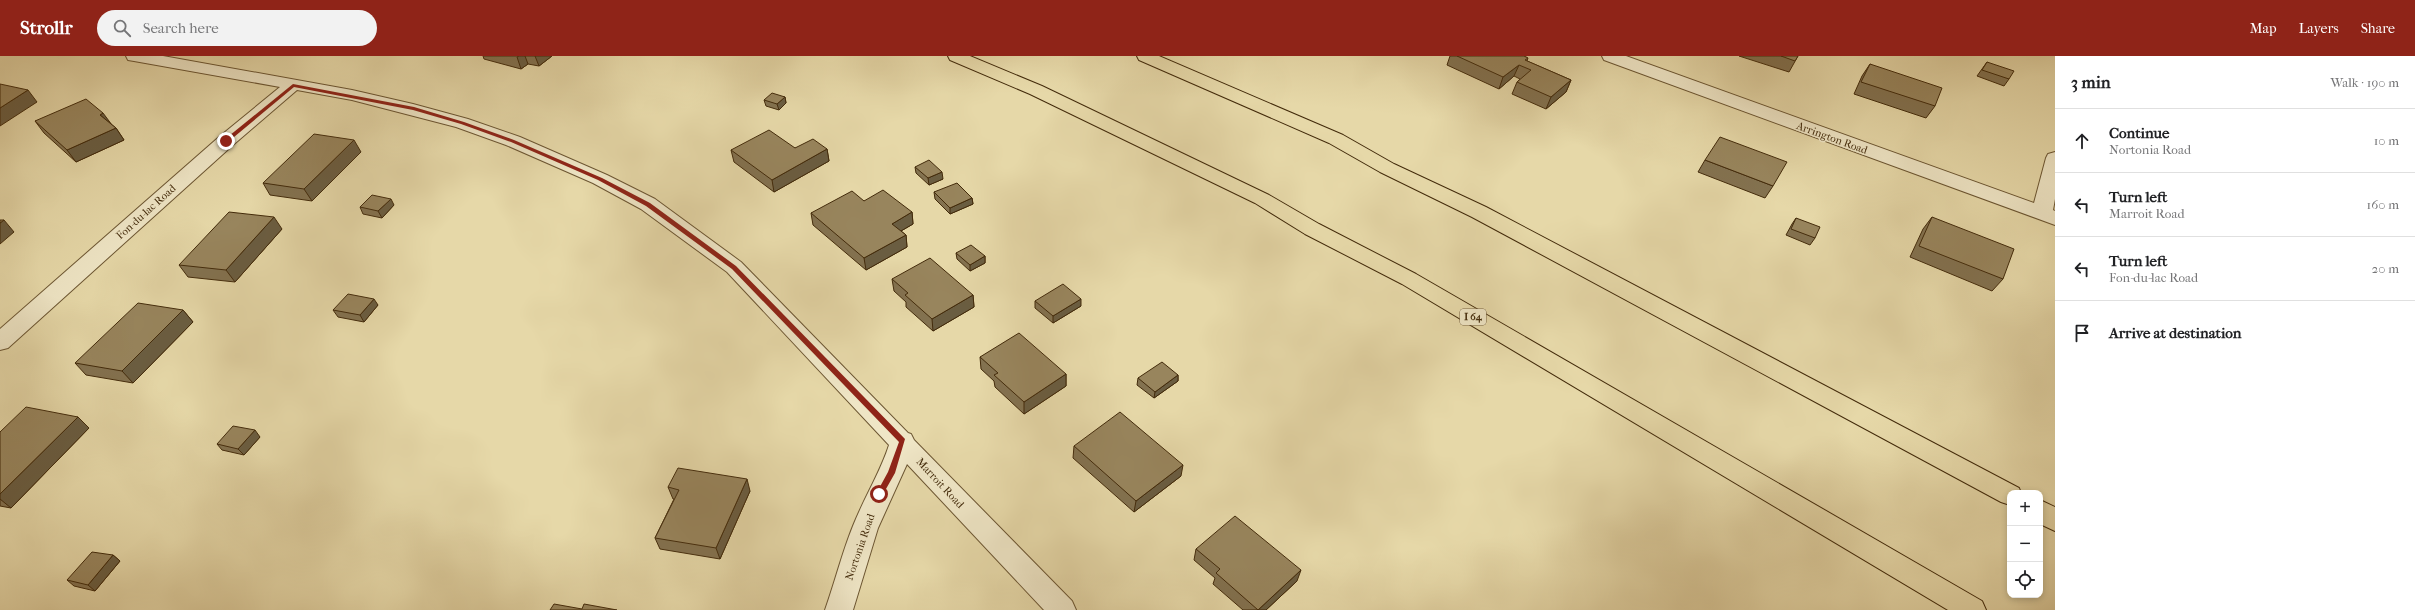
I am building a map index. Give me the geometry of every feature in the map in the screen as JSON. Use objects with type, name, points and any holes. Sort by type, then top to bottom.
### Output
[{"type":"highway","name":"I 64","points":[[956,56],[1036,90],[1262,199],[1312,229],[1409,279],[1972,610]]},
{"type":"highway","points":[[1145,56],[1336,139],[1387,168],[1479,212],[2007,493]]},
{"type":"highway","points":[[2043,513],[2055,520]]},
{"type":"street","name":"Marroit Road","points":[[134,56],[414,109],[462,123],[512,141],[600,179],[648,204],[734,267],[1062,610]]},
{"type":"street","name":"Arrington Road","points":[[1610,56],[2049,216]]},
{"type":"street","name":"Fon-du-lac Road","points":[[0,342],[226,141],[293,85]]},
{"type":"street","points":[[2049,216],[2055,158]]},
{"type":"street","name":"Nortonia Road","points":[[839,610],[865,528],[879,494],[892,473],[902,441]]},
{"type":"building","points":[[1457,56],[1524,56],[1528,58],[1525,60],[1571,80],[1551,97],[1517,82],[1531,70],[1519,65],[1503,77]]},
{"type":"building","points":[[1781,56],[1798,56],[1795,61]]},
{"type":"building","points":[[1987,62],[2014,71],[2009,79],[1982,70]]},
{"type":"building","points":[[1870,64],[1942,88],[1935,106],[1861,82]]},
{"type":"building","points":[[0,84],[28,90],[0,108]]},
{"type":"building","points":[[772,93],[785,97],[777,104],[764,100]]},
{"type":"building","points":[[86,99],[103,113],[100,115],[116,128],[67,150],[35,121]]},
{"type":"building","points":[[769,130],[795,148],[813,139],[827,149],[772,180],[731,150]]},
{"type":"building","points":[[314,134],[354,140],[304,189],[263,183]]},
{"type":"building","points":[[1720,137],[1787,162],[1773,186],[1705,160]]},
{"type":"building","points":[[929,160],[942,172],[928,178],[915,167]]},
{"type":"building","points":[[957,183],[972,198],[950,208],[934,192]]},
{"type":"building","points":[[883,190],[912,212],[892,224],[906,235],[864,258],[811,213],[852,191],[864,201]]},
{"type":"building","points":[[372,195],[391,199],[378,211],[360,207]]},
{"type":"building","points":[[229,212],[274,217],[226,270],[179,265]]},
{"type":"building","points":[[1932,217],[2014,249],[2003,279],[1919,246]]},
{"type":"building","points":[[1796,218],[1820,227],[1815,238],[1791,229]]},
{"type":"building","points":[[971,245],[985,256],[970,265],[956,253]]},
{"type":"building","points":[[930,258],[973,295],[932,319],[905,295],[908,293],[892,279]]},
{"type":"building","points":[[1063,284],[1081,299],[1053,316],[1035,301]]},
{"type":"building","points":[[348,294],[374,299],[360,315],[333,310]]},
{"type":"building","points":[[138,303],[183,310],[122,371],[75,363]]},
{"type":"building","points":[[1019,333],[1066,374],[1024,402],[994,375],[998,373],[980,357]]},
{"type":"building","points":[[1162,362],[1178,375],[1155,392],[1138,378]]},
{"type":"building","points":[[26,407],[78,417],[0,494],[0,432]]},
{"type":"building","points":[[1120,412],[1183,465],[1136,501],[1074,446]]},
{"type":"building","points":[[233,426],[255,430],[238,449],[217,444]]},
{"type":"building","points":[[678,468],[747,479],[716,548],[655,538],[679,490],[668,487]]},
{"type":"building","points":[[1235,516],[1301,570],[1258,610],[1216,573],[1220,569],[1196,549]]},
{"type":"building","points":[[92,552],[113,555],[88,585],[67,580]]},
{"type":"building","points":[[554,604],[582,609],[584,604],[617,610],[550,610]]},
{"type":"route","points":[[226,141],[293,85],[352,95],[414,109],[462,123],[512,141],[600,179],[648,204],[734,267],[902,441],[892,473],[879,494]]}]
